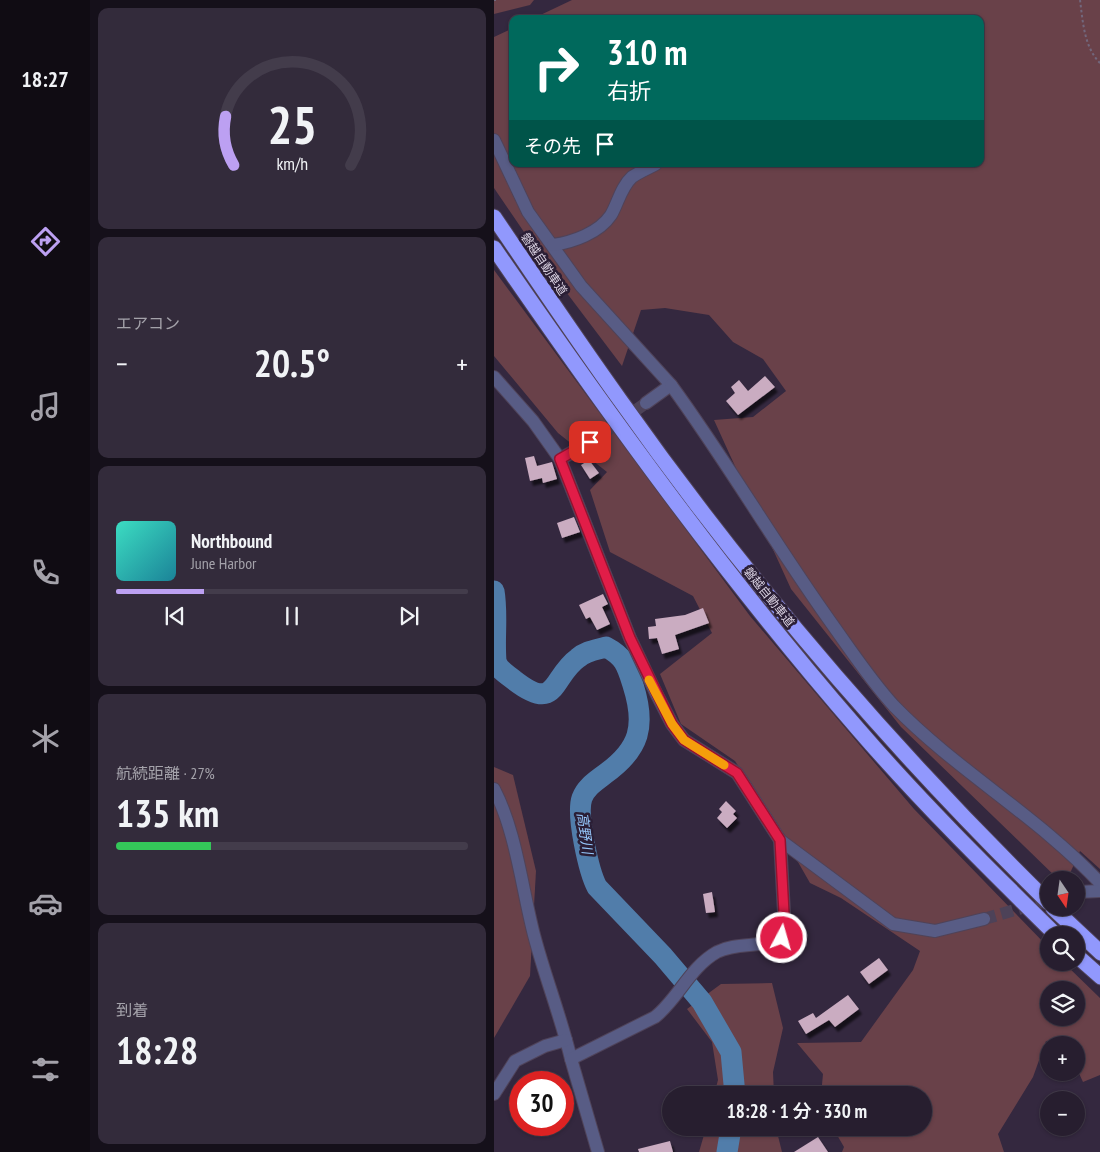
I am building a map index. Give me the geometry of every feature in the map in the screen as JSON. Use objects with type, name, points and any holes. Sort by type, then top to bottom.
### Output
[{"type":"highway","name":"磐越自動車道","points":[[494,217],[621,402],[717,529],[794,625],[879,726],[993,848],[1040,894]]},
{"type":"highway","name":"磐越自動車道","points":[[494,248],[611,418],[702,539],[780,635],[859,730],[982,862],[1047,926]]},
{"type":"highway","points":[[1061,916],[1100,953]]},
{"type":"highway","points":[[1085,963],[1100,977]]},
{"type":"street","points":[[494,140],[528,212],[581,286],[671,385],[793,570],[894,706],[1055,842],[1100,884]]},
{"type":"street","points":[[553,245],[568,243],[597,229],[610,216],[623,190],[632,178],[651,167]]},
{"type":"street","points":[[494,377],[533,421],[560,459],[630,638],[672,724],[684,740],[737,773],[780,840],[893,924],[935,931],[984,918]]},
{"type":"street","points":[[646,403],[671,385]]},
{"type":"street","points":[[560,459],[590,442]]},
{"type":"street","points":[[494,789],[500,800],[511,838],[535,936],[598,1152]]},
{"type":"street","points":[[571,1059],[655,1017],[665,1009],[705,960],[718,952],[773,942],[782,938],[785,931],[780,840]]},
{"type":"street","points":[[1085,892],[1100,891]]},
{"type":"street","points":[[494,1094],[515,1061],[545,1046],[566,1040]]},
{"type":"path","points":[[1080,0],[1085,36],[1095,59],[1100,64]]},
{"type":"shaded area","points":[[494,0],[534,0],[530,5],[494,14]]},
{"type":"shaded area","points":[[572,0],[1100,0],[1100,869],[1080,851],[1071,871],[1050,871],[901,727],[791,589],[714,420],[753,417],[786,391],[763,359],[733,342],[709,315],[665,308],[641,310],[622,366],[554,276],[494,188],[494,37],[509,30],[509,167],[984,167],[984,15],[540,15]]},
{"type":"shaded area","points":[[494,270],[750,616],[914,809],[1040,939],[1040,971],[1072,971],[1083,981],[1040,981],[1040,1026],[1085,1026],[1085,983],[1100,998],[1100,1075],[1083,1082],[1083,1081],[1085,1081],[1085,1036],[1040,1036],[1040,1058],[1033,1077],[998,1134],[1004,1152],[842,1152],[844,1147],[838,1136],[932,1136],[932,1086],[822,1086],[823,1074],[797,1043],[861,1042],[913,970],[920,951],[841,898],[810,883],[778,827],[735,761],[681,724],[660,674],[712,633],[693,596],[610,552],[590,490],[607,472],[558,433],[494,356]]},
{"type":"shaded area","points":[[494,767],[513,775],[536,871],[530,976],[494,1038]]},
{"type":"shaded area","points":[[772,983],[783,1028],[773,1072],[774,1086],[716,1086],[718,1080],[712,1042],[687,1009],[721,984]]},
{"type":"shaded area","points":[[704,1136],[778,1136],[782,1152],[699,1152]]},
{"type":"building","points":[[765,376],[775,387],[738,415],[726,401],[735,393],[731,387],[739,380],[748,391]]},
{"type":"building","points":[[534,456],[537,466],[552,462],[557,479],[543,483],[542,478],[530,481],[525,458]]},
{"type":"building","points":[[589,460],[599,473],[590,479],[581,465]]},
{"type":"building","points":[[574,517],[580,532],[562,538],[557,523]]},
{"type":"building","points":[[603,594],[608,604],[602,607],[610,624],[597,630],[590,617],[586,619],[579,605]]},
{"type":"building","points":[[703,608],[709,623],[675,635],[679,649],[662,654],[657,638],[649,639],[648,627],[656,626],[655,619],[685,615]]},
{"type":"building","points":[[726,801],[736,811],[733,814],[737,818],[727,828],[717,818],[722,812],[719,809]]},
{"type":"building","points":[[712,892],[715,912],[706,913],[703,894]]},
{"type":"building","points":[[879,958],[888,970],[869,984],[860,972]]},
{"type":"building","points":[[848,995],[859,1009],[835,1027],[829,1020],[806,1034],[798,1021],[813,1013],[816,1018]]},
{"type":"building","points":[[818,1137],[828,1152],[794,1152]]},
{"type":"building","points":[[670,1141],[673,1152],[639,1152],[638,1149]]},
{"type":"waterway","name":"高野川","points":[[494,591],[497,664],[503,672],[528,690],[539,694],[546,693],[552,689],[569,666],[578,658],[588,652],[606,647],[617,654],[627,667],[639,713],[637,736],[633,746],[626,755],[617,765],[592,784],[582,798],[582,830],[587,857],[597,887],[663,956],[702,1002],[731,1052],[734,1086]]},
{"type":"waterway","name":"高野川","points":[[727,1152],[730,1136]]},
{"type":"tunnel","points":[[591,442],[646,403]]},
{"type":"tunnel","points":[[984,919],[1040,903]]},
{"type":"slow traffic","points":[[649,680],[672,724],[684,740],[724,765]]},
{"type":"route","points":[[590,442],[560,459],[575,501],[630,638],[654,691],[672,724],[684,740],[737,773],[780,840],[785,931],[782,938]]}]
